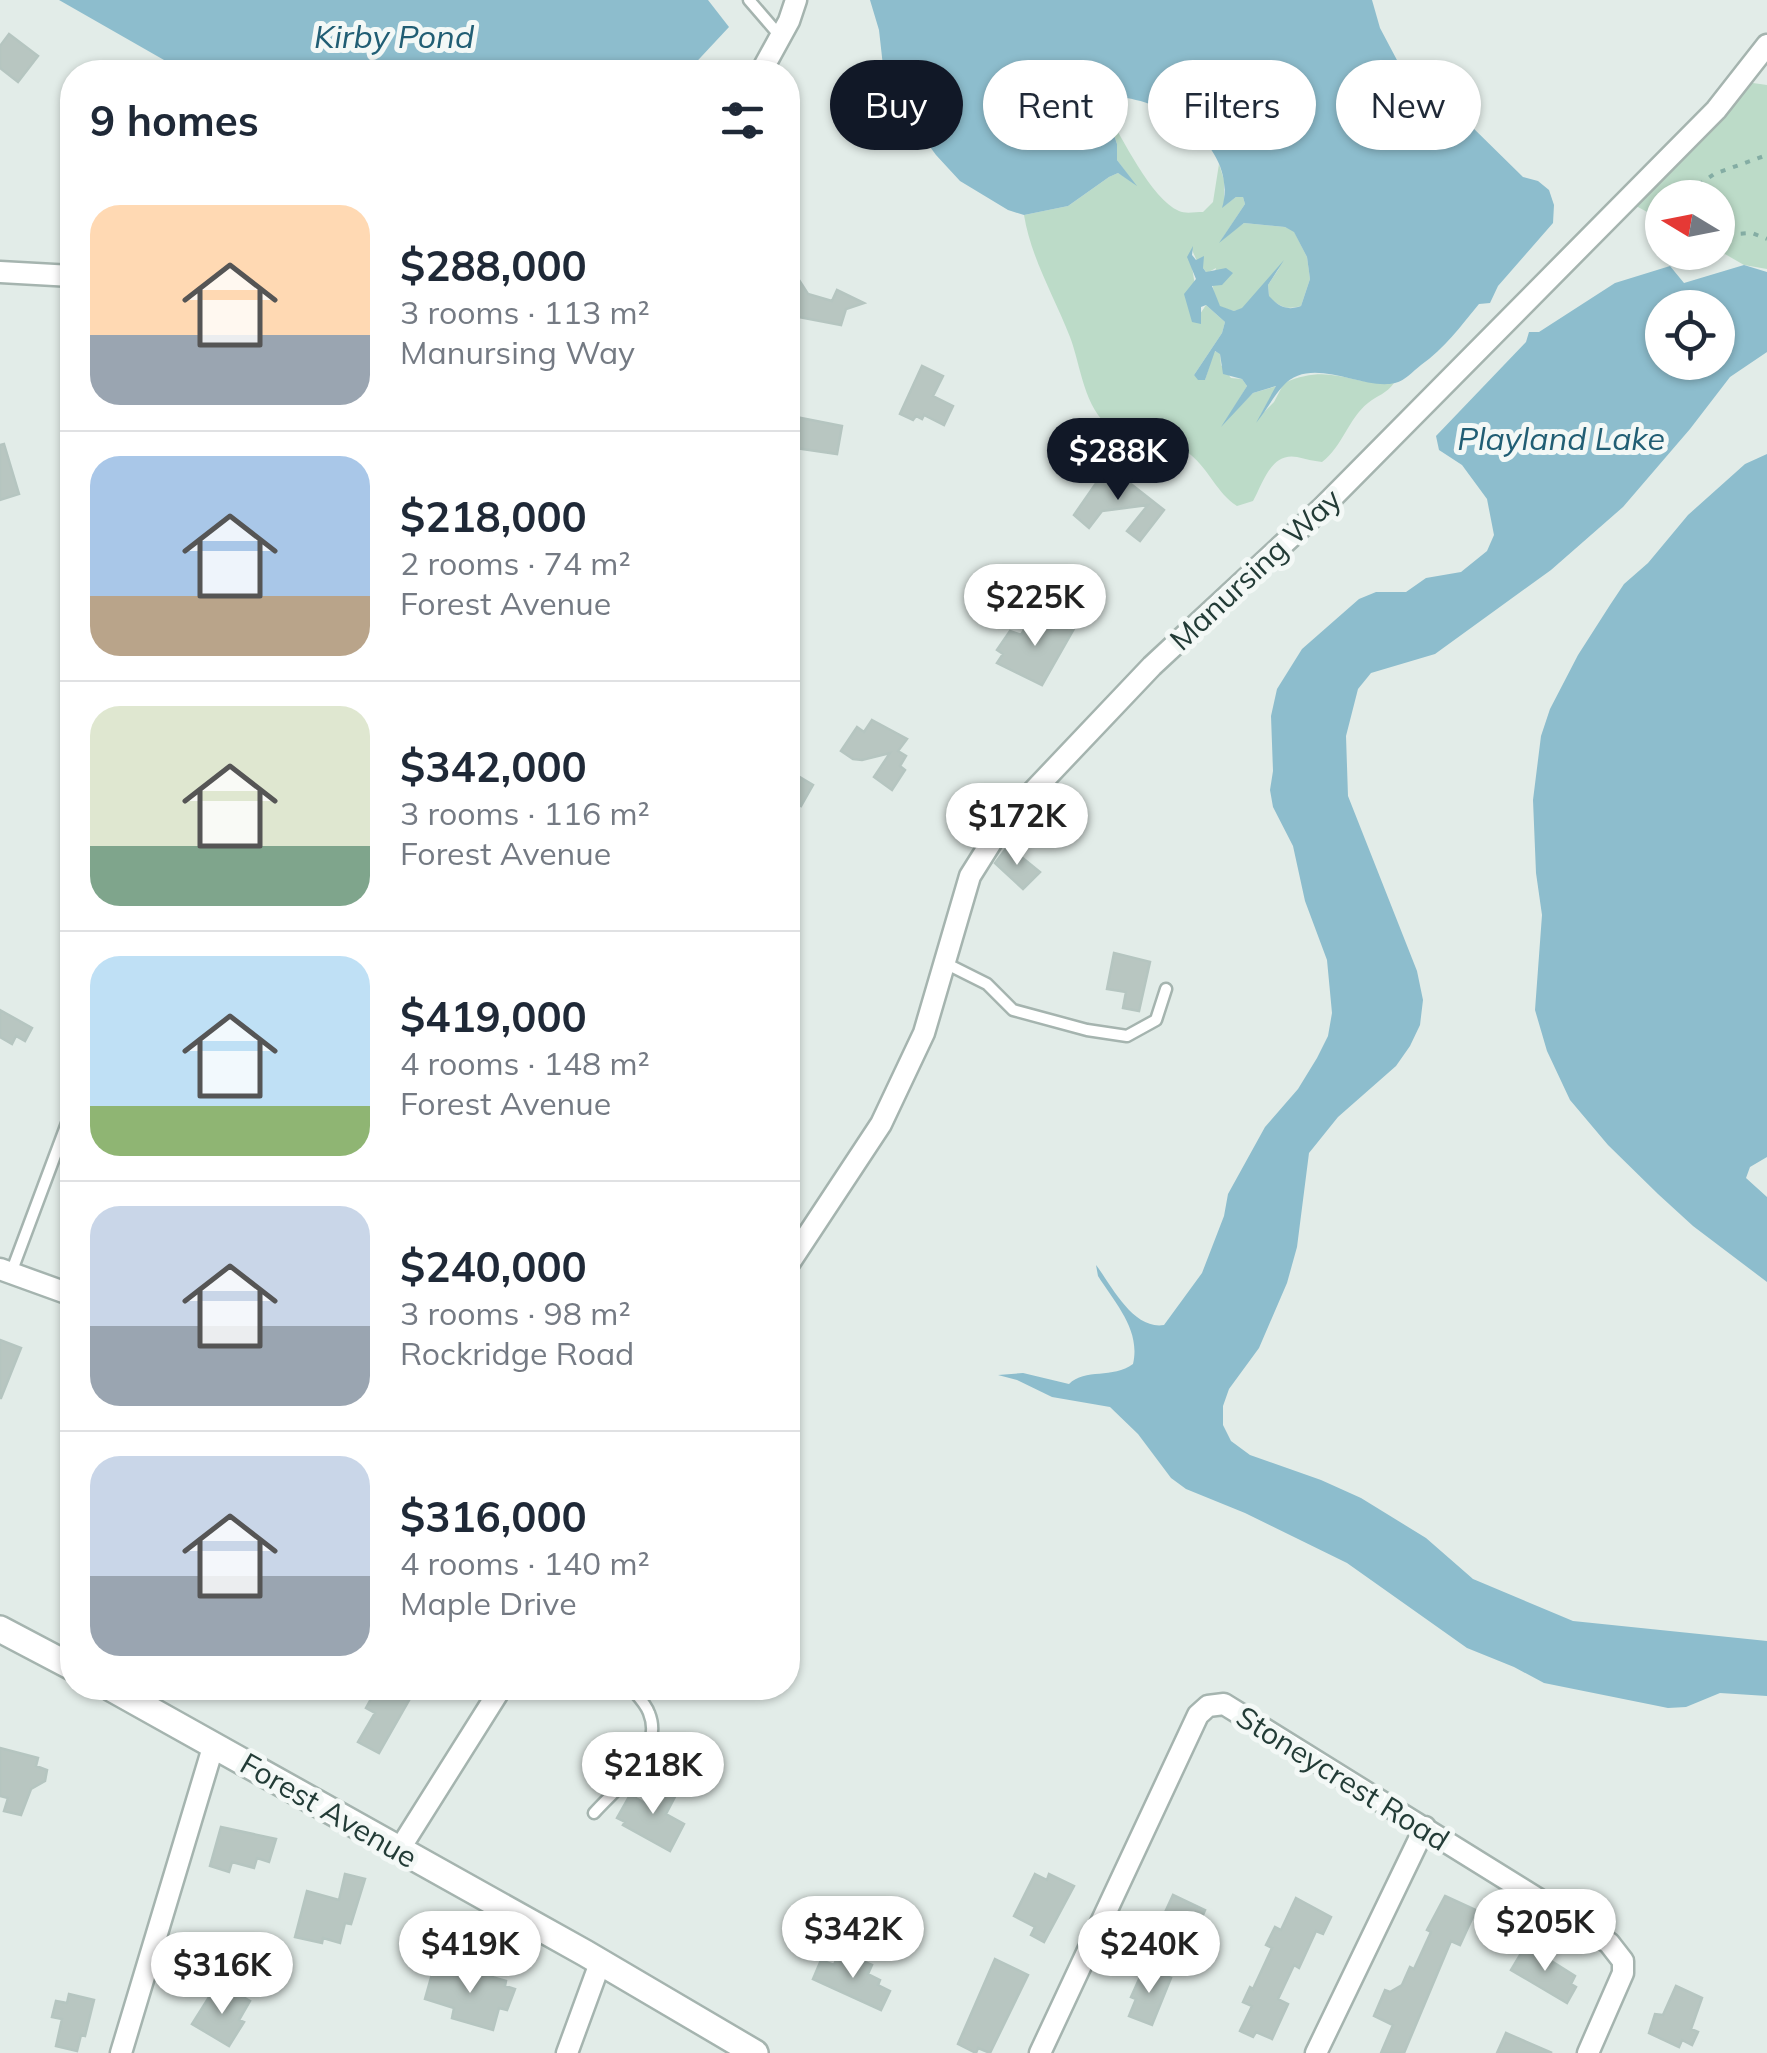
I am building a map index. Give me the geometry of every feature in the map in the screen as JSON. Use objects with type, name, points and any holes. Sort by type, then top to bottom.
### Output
[{"type":"street","points":[[768,60],[796,0]]},
{"type":"street","name":"Manursing Way","points":[[800,1247],[881,1124],[924,1033],[970,876],[1004,822],[1152,666],[1322,509],[1716,110],[1767,44]]},
{"type":"street","points":[[0,272],[60,275]]},
{"type":"street","points":[[6,1271],[60,1291]]},
{"type":"street","points":[[0,1628],[60,1661]]},
{"type":"street","name":"Forest Avenue","points":[[133,1700],[755,2053]]},
{"type":"street","points":[[399,1850],[493,1700]]},
{"type":"street","name":"Stoneycrest Road","points":[[1040,2053],[1198,1714],[1208,1706],[1224,1704],[1610,1942],[1623,1961],[1618,1986],[1588,2053]]},
{"type":"street","points":[[121,2053],[214,1744]]},
{"type":"street","points":[[1316,2053],[1425,1827]]},
{"type":"street","points":[[566,2053],[600,1963]]},
{"type":"lane","points":[[749,0],[781,36]]},
{"type":"lane","points":[[944,962],[987,984],[1013,1010],[1087,1030],[1128,1036],[1156,1020],[1166,989]]},
{"type":"lane","points":[[6,1271],[60,1139]]},
{"type":"lane","points":[[594,1813],[650,1746],[653,1729],[649,1712],[640,1700]]},
{"type":"path","points":[[1706,180],[1767,155]]},
{"type":"path","points":[[1735,233],[1752,232],[1767,239]]},
{"type":"green space","points":[[1739,81],[1767,85],[1767,269],[1735,260],[1735,180],[1645,180],[1645,211],[1625,200]]},
{"type":"green space","points":[[1128,149],[1158,194],[1181,212],[1203,212],[1213,202],[1219,164],[1224,180],[1224,206],[1236,197],[1243,197],[1245,204],[1222,239],[1244,223],[1285,227],[1294,231],[1307,257],[1310,279],[1301,306],[1284,307],[1269,297],[1268,285],[1280,267],[1242,309],[1234,311],[1220,307],[1215,297],[1216,268],[1207,273],[1203,257],[1197,261],[1192,250],[1200,314],[1206,305],[1225,322],[1194,375],[1205,380],[1214,351],[1220,353],[1221,365],[1231,378],[1242,379],[1247,386],[1227,419],[1253,393],[1277,386],[1260,416],[1274,402],[1284,383],[1301,377],[1328,375],[1394,383],[1361,409],[1322,462],[1288,457],[1274,464],[1253,501],[1237,506],[1182,449],[1111,428],[1089,399],[1070,337],[1037,262],[1024,215],[1068,206],[1118,173],[1133,182],[1117,160],[1117,150]]},
{"type":"water","name":"Kirby Pond","points":[[59,0],[708,0],[729,27],[698,60],[164,60]]},
{"type":"water","points":[[870,0],[1372,0],[1380,28],[1397,60],[1336,60],[1336,150],[1481,150],[1481,136],[1523,177],[1538,181],[1549,190],[1554,205],[1553,223],[1498,286],[1490,303],[1479,304],[1445,344],[1402,380],[1382,384],[1308,373],[1283,386],[1256,423],[1276,386],[1253,393],[1221,427],[1247,386],[1242,379],[1223,374],[1220,354],[1215,351],[1205,380],[1194,375],[1225,322],[1206,305],[1201,307],[1201,324],[1192,322],[1184,294],[1196,279],[1187,257],[1193,246],[1196,260],[1204,256],[1206,272],[1226,268],[1233,273],[1222,285],[1212,286],[1220,306],[1234,311],[1242,308],[1284,260],[1268,285],[1269,296],[1276,303],[1291,308],[1301,306],[1310,279],[1307,257],[1294,232],[1285,227],[1244,223],[1219,243],[1245,204],[1243,197],[1236,197],[1222,208],[1225,186],[1220,165],[1211,150],[1316,150],[1316,60],[1148,60],[1148,104],[1128,98],[1128,60],[983,60],[983,150],[1117,150],[1117,160],[1137,186],[1118,173],[1068,206],[1024,215],[1008,210],[960,181],[932,150],[963,150],[963,60],[882,60]]},
{"type":"water","name":"Playland Lake","points":[[1744,265],[1767,272],[1767,352],[1735,374],[1735,290],[1645,290],[1645,380],[1728,380],[1623,507],[1551,570],[1435,654],[1371,673],[1358,689],[1346,736],[1348,796],[1417,971],[1423,1000],[1420,1025],[1396,1066],[1338,1117],[1309,1153],[1297,1247],[1287,1283],[1259,1348],[1229,1389],[1223,1406],[1223,1425],[1231,1441],[1250,1455],[1361,1498],[1426,1538],[1473,1579],[1573,1621],[1767,1641],[1767,1696],[1720,1693],[1686,1707],[1668,1708],[1544,1683],[1467,1648],[1347,1563],[1186,1489],[1171,1478],[1138,1434],[1110,1407],[1052,1397],[998,1375],[1023,1373],[1069,1384],[1083,1376],[1117,1371],[1133,1364],[1130,1328],[1098,1276],[1096,1265],[1133,1314],[1153,1325],[1164,1325],[1202,1273],[1224,1216],[1228,1194],[1265,1127],[1298,1089],[1317,1058],[1328,1036],[1332,1013],[1327,960],[1305,901],[1293,846],[1273,807],[1270,790],[1271,716],[1277,689],[1302,649],[1359,599],[1376,592],[1406,592],[1426,578],[1461,572],[1487,551],[1494,535],[1487,499],[1462,465],[1439,450],[1436,436],[1526,342],[1529,332],[1539,332],[1615,283],[1657,270],[1673,270],[1684,283]]},
{"type":"water","name":"Playland Lake","points":[[1767,454],[1767,1157],[1750,1167],[1746,1178],[1767,1197],[1767,1282],[1658,1194],[1608,1145],[1570,1100],[1547,1051],[1535,1010],[1542,915],[1533,800],[1541,736],[1550,709],[1578,655],[1624,584],[1648,563],[1688,515],[1745,464]]},
{"type":"building","points":[[9,34],[38,56],[18,82],[0,68],[0,46]]},
{"type":"building","points":[[800,282],[808,294],[832,301],[837,290],[864,303],[846,309],[841,325],[800,317]]},
{"type":"building","points":[[922,366],[943,376],[933,396],[953,406],[944,425],[924,415],[913,420],[900,414]]},
{"type":"building","points":[[800,418],[842,426],[837,454],[800,449]]},
{"type":"building","points":[[4,444],[19,494],[0,500],[0,445]]},
{"type":"building","points":[[1108,466],[1164,510],[1140,541],[1127,531],[1148,505],[1102,511],[1089,528],[1074,515]]},
{"type":"building","points":[[1059,617],[1075,627],[1042,685],[997,663],[1003,654],[997,650],[1010,631],[1021,635],[1031,618],[1051,630]]},
{"type":"building","points":[[872,720],[907,739],[898,751],[906,756],[900,766],[905,770],[892,790],[874,777],[890,753],[862,760],[841,751],[857,727],[864,732]]},
{"type":"building","points":[[800,777],[813,785],[800,805]]},
{"type":"building","points":[[1008,846],[1040,872],[1023,889],[995,863]]},
{"type":"building","points":[[1114,953],[1150,962],[1139,1011],[1123,1008],[1126,992],[1107,989]]},
{"type":"building","points":[[0,1010],[32,1028],[25,1041],[16,1036],[12,1044],[0,1037]]},
{"type":"building","points":[[0,1340],[21,1348],[1,1398],[0,1398]]},
{"type":"building","points":[[370,1700],[409,1700],[379,1753],[358,1742],[375,1713],[366,1708]]},
{"type":"building","points":[[0,1748],[38,1758],[36,1766],[47,1770],[45,1781],[31,1789],[21,1815],[4,1811],[8,1798],[0,1796]]},
{"type":"building","points":[[659,1781],[678,1791],[666,1814],[684,1824],[670,1851],[617,1818],[630,1795],[647,1804]]},
{"type":"building","points":[[221,1827],[276,1839],[269,1862],[257,1858],[254,1868],[232,1862],[229,1872],[210,1866]]},
{"type":"building","points":[[345,1874],[365,1879],[351,1924],[345,1923],[340,1943],[295,1937],[307,1891],[339,1900]]},
{"type":"building","points":[[1035,1874],[1047,1880],[1049,1874],[1074,1886],[1044,1942],[1031,1935],[1035,1927],[1014,1916]]},
{"type":"building","points":[[1173,1895],[1205,1910],[1189,1948],[1160,1935],[1166,1921],[1162,1919]]},
{"type":"building","points":[[1445,1896],[1476,1910],[1460,1945],[1451,1941],[1404,2053],[1381,2053],[1393,2025],[1374,2016],[1385,1990],[1390,1992],[1402,1985],[1410,1967],[1414,1969],[1431,1932],[1427,1930]]},
{"type":"building","points":[[1296,1898],[1331,1917],[1323,1934],[1316,1931],[1299,1968],[1294,1965],[1278,1999],[1288,2004],[1272,2039],[1256,2032],[1253,2037],[1240,2031],[1252,2006],[1243,2002],[1272,1948],[1266,1945],[1275,1927],[1281,1930]]},
{"type":"building","points":[[1526,1945],[1575,1976],[1571,1984],[1576,1987],[1567,2003],[1511,1970]]},
{"type":"building","points":[[853,1957],[872,1965],[868,1974],[890,1991],[881,2010],[813,1979],[821,1960],[834,1965],[836,1960],[849,1966]]},
{"type":"building","points":[[995,1959],[1028,1975],[990,2053],[978,2048],[976,2053],[958,2044]]},
{"type":"building","points":[[434,1967],[463,1975],[464,1969],[506,1981],[505,1986],[515,1989],[507,2010],[499,2008],[493,2030],[452,2018],[454,2008],[425,1999]]},
{"type":"building","points":[[1149,1969],[1171,1978],[1152,2025],[1129,2016],[1136,1999],[1131,1997],[1140,1977],[1145,1979]]},
{"type":"building","points":[[1676,1986],[1702,1998],[1691,2029],[1698,2032],[1692,2045],[1682,2040],[1679,2047],[1649,2033],[1655,2014],[1663,2015]]},
{"type":"building","points":[[231,1990],[250,2001],[239,2020],[244,2022],[229,2046],[192,2024],[211,1994],[224,2002]]},
{"type":"building","points":[[69,1994],[94,2000],[77,2051],[56,2046],[62,2019],[52,2017],[56,2001],[67,2003]]},
{"type":"building","points":[[1506,2033],[1552,2053],[1497,2053]]}]
